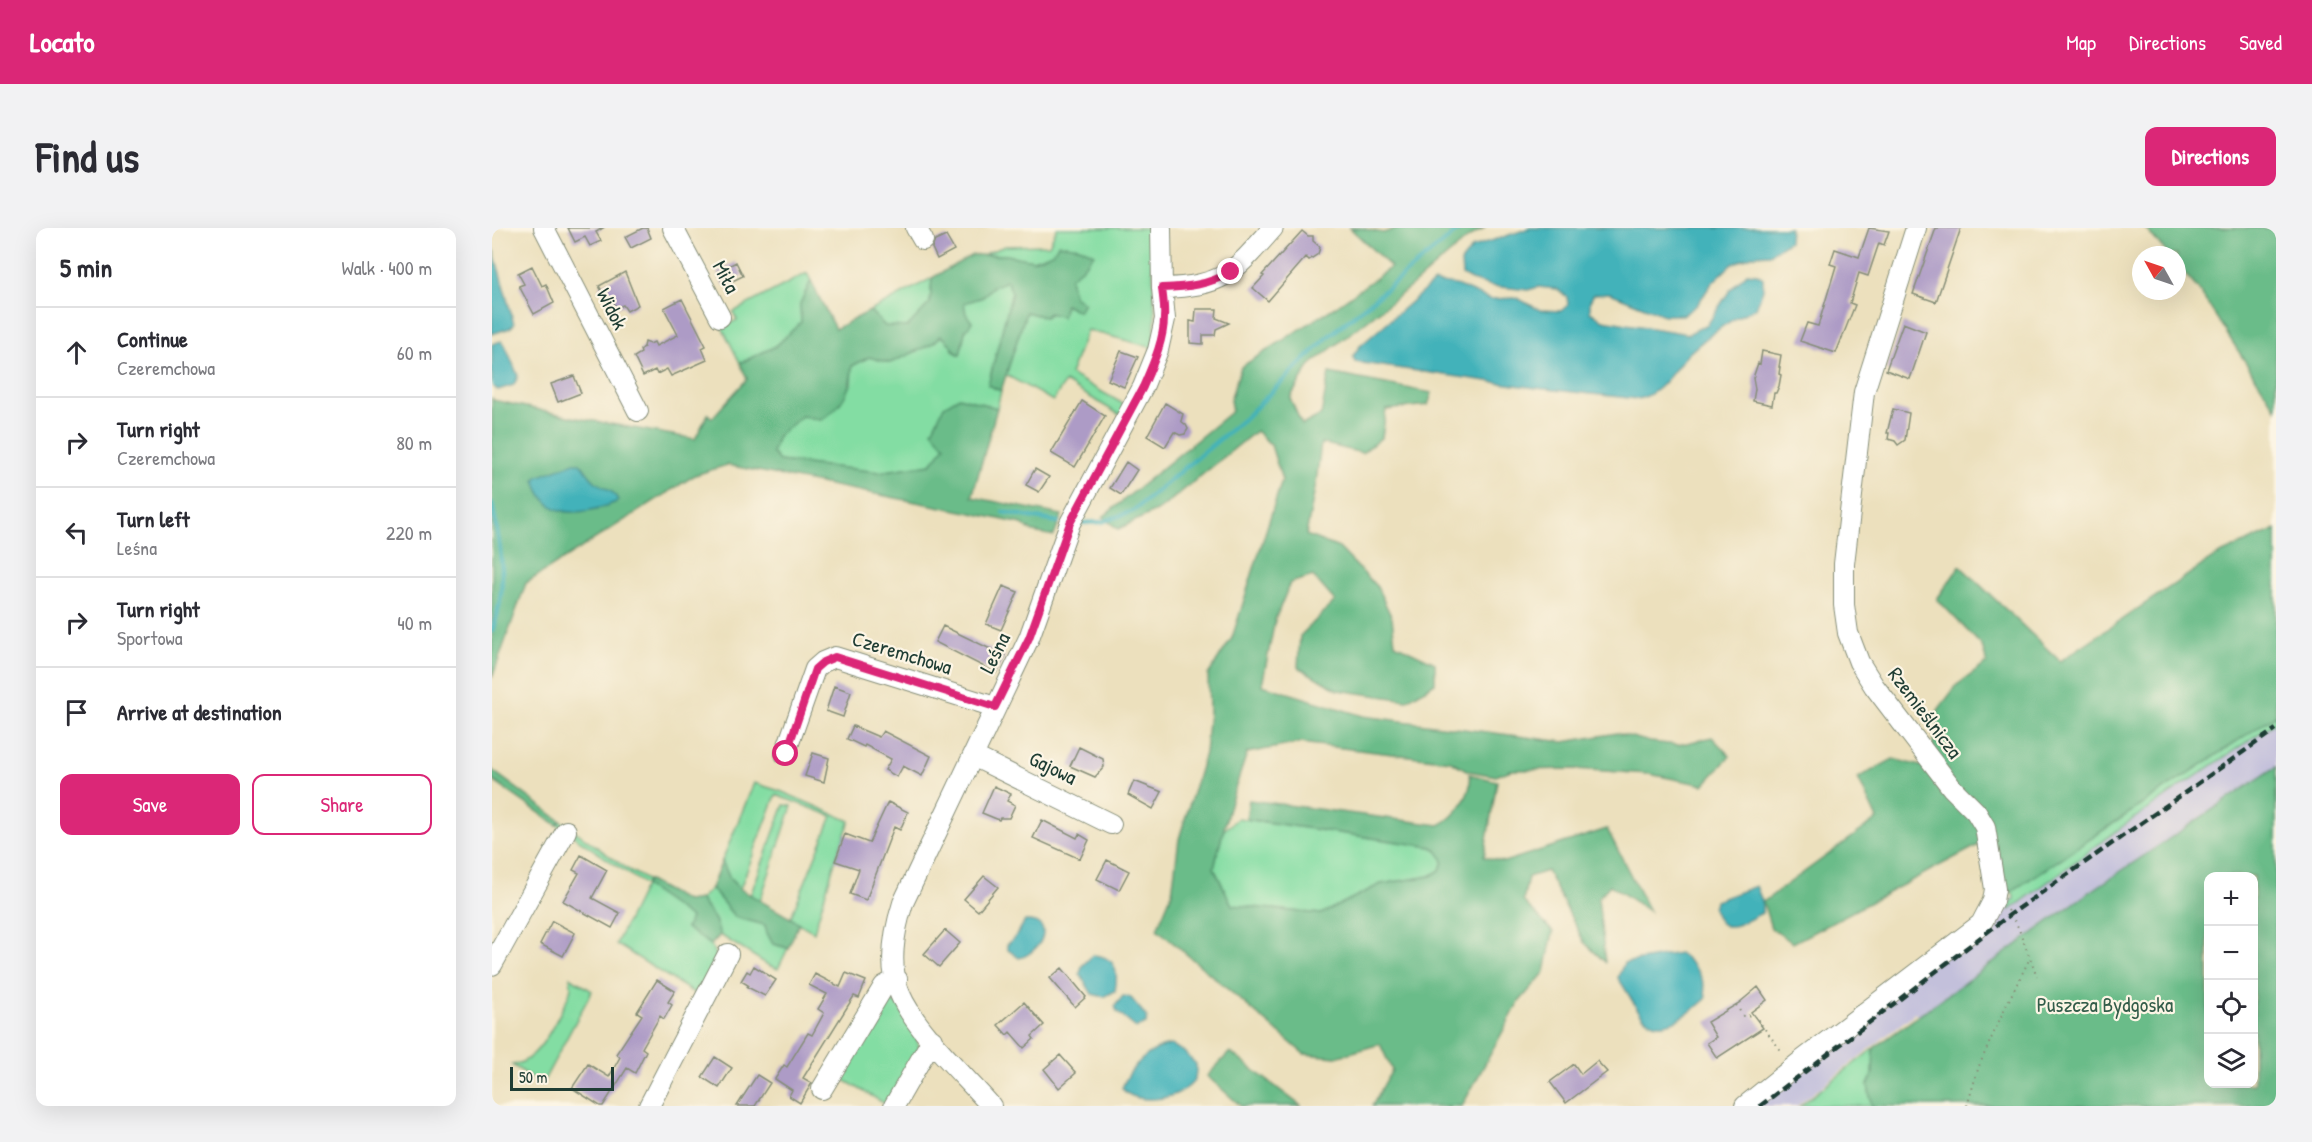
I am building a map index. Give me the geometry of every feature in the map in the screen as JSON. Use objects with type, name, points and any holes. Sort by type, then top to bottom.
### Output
[{"type":"street","name":"Widok","points":[[544,228],[638,411]]},
{"type":"street","name":"Miła","points":[[673,228],[720,317]]},
{"type":"street","name":"Leśna","points":[[991,1106],[932,1040],[900,994],[894,944],[900,914],[1029,638],[1070,523],[1143,387],[1158,350],[1165,319],[1161,228]]},
{"type":"street","points":[[1162,288],[1196,286],[1223,276],[1243,261],[1273,228]]},
{"type":"street","name":"Rzemieślnicza","points":[[1745,1106],[1981,924],[1993,901],[1995,889],[1985,827],[1976,812],[1952,788],[1874,686],[1859,662],[1848,633],[1844,605],[1844,564],[1864,392],[1916,228]]},
{"type":"street","name":"Czeremchowa","points":[[786,754],[815,669],[823,662],[835,657],[995,707]]},
{"type":"street","name":"Gajowa","points":[[973,756],[1111,824]]},
{"type":"street","points":[[492,965],[566,831]]},
{"type":"street","points":[[649,1106],[728,954]]},
{"type":"street","points":[[822,1089],[884,986],[897,979]]},
{"type":"street","points":[[894,1106],[932,1040]]},
{"type":"path","points":[[1995,889],[2018,927],[2037,976]]},
{"type":"path","points":[[1967,1106],[1979,1066],[2030,958]]},
{"type":"path","points":[[1736,1005],[1743,1016],[1754,1015],[1793,1067]]},
{"type":"shaded area","points":[[2276,713],[2276,781],[1928,1031],[1915,1013],[1797,1106],[1749,1106],[2039,877]]},
{"type":"green space","points":[[1057,228],[1151,228],[1154,348],[1087,330],[1070,374],[1127,406],[1120,415],[1065,382],[1053,401],[1006,375],[1026,312],[1045,317],[1065,304],[1078,311],[1069,278],[1082,268],[1093,254],[1053,253],[1033,260],[984,254],[1005,246],[1049,245]]},
{"type":"green space","points":[[1350,228],[1383,233],[1398,228],[1484,228],[1468,238],[1414,284],[1310,365],[1290,398],[1302,425],[1321,415],[1329,373],[1432,393],[1428,405],[1386,410],[1382,437],[1362,453],[1321,443],[1306,535],[1339,548],[1377,587],[1392,618],[1395,644],[1435,663],[1435,683],[1407,700],[1338,690],[1298,667],[1300,636],[1335,601],[1313,576],[1290,583],[1275,620],[1262,685],[1363,716],[1564,742],[1617,733],[1650,742],[1678,745],[1712,737],[1730,756],[1704,785],[1649,774],[1575,769],[1511,770],[1496,776],[1468,771],[1451,761],[1300,743],[1247,753],[1230,804],[1214,868],[1232,905],[1321,914],[1381,884],[1431,876],[1440,870],[1443,861],[1432,847],[1246,819],[1249,800],[1439,825],[1451,817],[1462,804],[1469,789],[1469,774],[1497,781],[1484,857],[1504,862],[1607,829],[1649,911],[1610,885],[1598,898],[1605,962],[1584,942],[1547,871],[1528,877],[1523,901],[1553,932],[1545,972],[1519,1002],[1462,1106],[1372,1106],[1392,1070],[1380,1044],[1336,1057],[1304,1054],[1157,929],[1172,893],[1179,839],[1205,753],[1209,712],[1208,675],[1232,638],[1282,480],[1271,445],[1256,431],[1160,509],[1118,529],[1103,517],[1232,411],[1230,400],[1241,367],[1335,307],[1391,267]]},
{"type":"green space","points":[[2145,228],[2276,228],[2276,409],[2198,289],[2186,275],[2186,246],[2161,246]]},
{"type":"green space","points":[[1058,244],[1080,247],[1094,254],[1070,278],[1074,296],[1084,303],[1078,311],[1065,304],[1062,317],[1049,313],[1045,317],[1026,312],[1001,391],[988,385],[1012,292],[1007,281],[992,287],[983,297],[964,303],[966,314],[972,322],[965,331],[960,355],[941,336],[932,344],[890,363],[869,357],[852,366],[848,390],[835,409],[822,420],[802,416],[778,436],[772,452],[779,461],[879,472],[931,464],[945,446],[932,431],[944,406],[959,397],[997,408],[972,497],[1062,515],[1054,536],[1033,532],[1022,524],[967,512],[727,465],[695,475],[526,583],[492,678],[492,397],[493,400],[577,418],[695,439],[708,414],[712,418],[747,379],[740,363],[776,346],[801,322],[800,304],[811,281],[835,329],[870,311],[885,326],[907,327],[930,303],[932,278],[972,255],[1006,255],[1033,260],[1053,253]]},
{"type":"green space","points":[[807,273],[811,281],[800,304],[801,322],[776,346],[740,363],[722,327],[737,320],[733,312]]},
{"type":"green space","points":[[932,278],[930,303],[907,327],[885,326],[870,311]]},
{"type":"green space","points":[[1007,281],[1012,292],[988,385],[1001,391],[997,408],[959,397],[946,446],[931,464],[879,472],[779,461],[771,453],[778,436],[802,416],[822,420],[851,385],[852,366],[869,357],[890,363],[932,344],[941,336],[951,342],[953,351],[960,355],[965,331],[964,303],[983,297],[992,287]]},
{"type":"green space","points":[[2276,529],[2276,715],[1997,901],[1988,840],[1793,943],[1771,928],[1763,902],[1877,819],[1858,778],[1893,759],[1929,768],[1938,710],[1957,685],[1987,663],[1982,646],[1937,599],[1960,566],[2060,661],[2216,556]]},
{"type":"green space","points":[[2276,715],[2276,722],[2126,824],[2010,910],[2008,906],[2015,899],[2012,891]]},
{"type":"green space","name":"Puszcza Bydgoska","points":[[2276,767],[2276,1106],[1872,1106],[1868,1085],[1873,1074],[1874,1048],[2084,896]]},
{"type":"green space","points":[[492,770],[561,821],[557,825],[492,780]]},
{"type":"green space","points":[[754,783],[780,791],[850,821],[835,861],[814,932],[790,919],[832,816],[776,795],[740,889],[730,879],[722,861]]},
{"type":"green space","points":[[784,805],[792,806],[760,901],[750,896]]},
{"type":"green space","points":[[1238,818],[1432,847],[1443,861],[1440,870],[1430,876],[1381,884],[1321,914],[1232,905],[1214,868],[1223,831]]},
{"type":"green space","points":[[561,821],[629,870],[647,880],[645,886],[691,918],[686,928],[711,945],[717,958],[697,995],[616,944],[645,885],[557,825]]},
{"type":"green space","points":[[722,861],[730,879],[740,889],[799,923],[788,948],[773,944],[765,925],[735,917],[711,888]]},
{"type":"green space","points":[[647,880],[686,901],[700,899],[715,920],[720,935],[711,945],[686,928],[691,918],[645,886]]},
{"type":"green space","points":[[711,888],[735,917],[765,925],[773,944],[788,948],[778,969],[720,935],[715,920],[700,899]]},
{"type":"green space","points":[[570,977],[592,991],[542,1084],[512,1065],[531,1056],[546,1038],[569,995]]},
{"type":"green space","points":[[892,1001],[907,1016],[920,1051],[887,1105],[837,1076],[885,1002]]},
{"type":"green space","points":[[1874,1048],[1873,1074],[1868,1085],[1872,1106],[1800,1106]]},
{"type":"green space","points":[[1230,1052],[1301,1106],[1241,1106],[1207,1076]]},
{"type":"water","points":[[1530,228],[1790,228],[1789,241],[1770,254],[1754,255],[1732,264],[1712,283],[1697,305],[1683,315],[1664,315],[1610,293],[1594,294],[1590,301],[1590,312],[1603,320],[1688,334],[1708,324],[1730,290],[1747,273],[1757,274],[1763,278],[1763,289],[1756,308],[1712,333],[1689,353],[1654,392],[1638,399],[1536,388],[1355,362],[1353,356],[1359,347],[1434,282],[1456,285],[1489,299],[1517,298],[1540,310],[1561,311],[1568,305],[1567,297],[1557,289],[1538,287],[1528,290],[1492,286],[1462,275],[1461,262],[1473,247]]},
{"type":"water","points":[[492,245],[514,324],[510,328],[492,334]]},
{"type":"water","points":[[501,341],[506,347],[518,376],[514,385],[498,390],[493,387],[492,382],[492,344]]},
{"type":"water","points":[[574,463],[580,463],[594,480],[611,492],[618,501],[581,512],[563,511],[549,504],[535,480],[537,477]]},
{"type":"water","points":[[1756,886],[1762,901],[1762,913],[1733,926],[1720,922],[1713,908],[1715,901]]},
{"type":"water","points":[[1025,921],[1035,922],[1041,926],[1043,931],[1039,944],[1034,950],[1019,958],[1007,949],[1007,945]]},
{"type":"water","points":[[1679,953],[1698,973],[1704,985],[1706,999],[1683,1017],[1665,1024],[1657,1024],[1641,1014],[1618,978],[1624,963]]},
{"type":"water","points":[[1093,955],[1111,961],[1116,971],[1115,991],[1104,997],[1092,994],[1080,974],[1082,966]]},
{"type":"water","points":[[1123,996],[1130,997],[1147,1017],[1146,1024],[1136,1028],[1117,1012],[1115,1006]]},
{"type":"water","points":[[1171,1045],[1183,1051],[1196,1064],[1193,1082],[1177,1093],[1156,1099],[1136,1097],[1128,1094],[1122,1088],[1130,1073],[1141,1060],[1155,1050]]},
{"type":"building","points":[[568,228],[603,228],[596,232],[601,241],[590,246],[585,237],[575,242]]},
{"type":"building","points":[[647,228],[651,238],[631,248],[625,237]]},
{"type":"building","points":[[1869,228],[1889,231],[1884,245],[1879,243],[1868,276],[1859,273],[1850,303],[1855,305],[1836,353],[1800,341],[1807,323],[1818,326],[1836,266],[1830,264],[1835,249],[1859,257]]},
{"type":"building","points":[[1936,228],[1961,228],[1936,302],[1913,294]]},
{"type":"building","points":[[1302,231],[1308,236],[1313,236],[1313,241],[1320,247],[1318,254],[1309,260],[1306,257],[1268,301],[1253,288]]},
{"type":"building","points":[[946,236],[954,250],[937,259],[932,248],[935,241]]},
{"type":"building","points":[[736,262],[743,276],[724,285],[717,272]]},
{"type":"building","points":[[532,266],[542,286],[546,284],[554,303],[534,314],[519,286],[524,284],[518,273]]},
{"type":"building","points":[[625,272],[638,305],[627,311],[623,305],[616,308],[614,303],[610,305],[599,286]]},
{"type":"building","points":[[682,299],[706,346],[702,348],[707,360],[671,376],[667,369],[657,374],[655,370],[643,376],[634,357],[641,353],[640,350],[644,347],[645,342],[650,344],[654,342],[656,346],[678,335],[664,308]]},
{"type":"building","points":[[1196,309],[1217,309],[1216,318],[1229,323],[1216,329],[1215,335],[1203,335],[1203,344],[1190,343],[1190,321],[1195,322]]},
{"type":"building","points":[[1903,323],[1926,332],[1910,379],[1886,370]]},
{"type":"building","points":[[1121,351],[1138,357],[1124,387],[1108,380]]},
{"type":"building","points":[[1762,351],[1781,355],[1779,374],[1781,375],[1772,405],[1753,401],[1755,389],[1753,378],[1758,363],[1760,364]]},
{"type":"building","points":[[574,376],[581,393],[558,402],[551,384]]},
{"type":"building","points":[[1082,401],[1105,416],[1075,467],[1051,453]]},
{"type":"building","points":[[1165,403],[1183,414],[1181,421],[1188,429],[1185,434],[1180,435],[1174,432],[1165,447],[1147,436]]},
{"type":"building","points":[[1893,409],[1909,413],[1905,440],[1898,445],[1895,441],[1888,439],[1889,433],[1887,433]]},
{"type":"building","points":[[1126,462],[1137,470],[1121,495],[1110,488]]},
{"type":"building","points":[[1035,469],[1049,477],[1039,492],[1026,485]]},
{"type":"building","points":[[1003,586],[1018,592],[1001,630],[986,624]]},
{"type":"building","points":[[943,626],[1005,656],[996,673],[935,642]]},
{"type":"building","points":[[834,686],[851,692],[843,717],[826,711]]},
{"type":"building","points":[[853,726],[879,737],[883,731],[931,756],[922,776],[903,766],[897,777],[885,770],[891,759],[865,745],[864,747],[847,739]]},
{"type":"building","points":[[1079,747],[1103,759],[1104,767],[1095,777],[1070,766]]},
{"type":"building","points":[[813,753],[829,758],[824,782],[805,776]]},
{"type":"building","points":[[1134,781],[1162,792],[1153,809],[1128,795]]},
{"type":"building","points":[[994,786],[1011,794],[1007,801],[1015,805],[1009,818],[999,820],[982,813]]},
{"type":"building","points":[[888,802],[908,812],[900,830],[894,827],[866,900],[850,894],[859,869],[835,861],[845,834],[869,843]]},
{"type":"building","points":[[1042,820],[1077,838],[1079,834],[1089,840],[1080,859],[1033,838]]},
{"type":"building","points":[[581,855],[607,870],[592,898],[620,913],[612,928],[563,901],[579,873],[573,870]]},
{"type":"building","points":[[1107,860],[1129,871],[1119,890],[1097,879]]},
{"type":"building","points":[[984,876],[998,887],[978,911],[964,899]]},
{"type":"building","points":[[552,921],[575,933],[563,956],[540,944]]},
{"type":"building","points":[[945,930],[960,943],[939,967],[924,954]]},
{"type":"building","points":[[754,966],[776,980],[765,996],[747,987],[748,985],[741,981],[747,971],[750,973]]},
{"type":"building","points":[[1062,968],[1086,997],[1075,1007],[1050,978]]},
{"type":"building","points":[[846,973],[866,981],[859,998],[854,996],[803,1078],[812,1083],[800,1103],[789,1096],[792,1090],[775,1079],[784,1065],[787,1067],[808,1033],[812,1035],[824,1013],[818,1009],[827,994],[809,985],[815,974],[840,987]]},
{"type":"building","points":[[657,980],[675,991],[668,1002],[672,1005],[664,1019],[660,1016],[642,1048],[646,1051],[635,1073],[627,1068],[603,1106],[600,1106],[572,1088],[588,1064],[609,1077],[620,1057],[616,1054],[642,1015],[637,1012]]},
{"type":"building","points":[[1758,987],[1767,1000],[1751,1012],[1763,1028],[1717,1058],[1707,1043],[1716,1037],[1707,1022],[1739,1003]]},
{"type":"building","points":[[1024,1002],[1044,1025],[1032,1036],[1034,1039],[1024,1048],[1010,1032],[1007,1035],[998,1025]]},
{"type":"building","points":[[1060,1055],[1076,1073],[1059,1088],[1044,1069]]},
{"type":"building","points":[[715,1057],[732,1068],[719,1088],[702,1077]]},
{"type":"building","points":[[1597,1061],[1607,1072],[1566,1103],[1550,1082],[1574,1064],[1581,1074]]},
{"type":"building","points":[[757,1075],[770,1083],[755,1106],[737,1106]]},
{"type":"waterway","points":[[1082,523],[1102,522],[1133,511],[1245,418],[1330,335],[1461,228]]},
{"type":"waterway","points":[[492,504],[502,568],[500,598],[492,631]]},
{"type":"waterway","points":[[1003,512],[1058,522]]},
{"type":"railway","points":[[1760,1106],[2011,914],[2276,729]]},
{"type":"route","points":[[786,754],[815,669],[823,662],[835,657],[995,707],[1038,616],[1070,523],[1152,366],[1165,319],[1162,288],[1196,286],[1215,281],[1231,272]]}]
